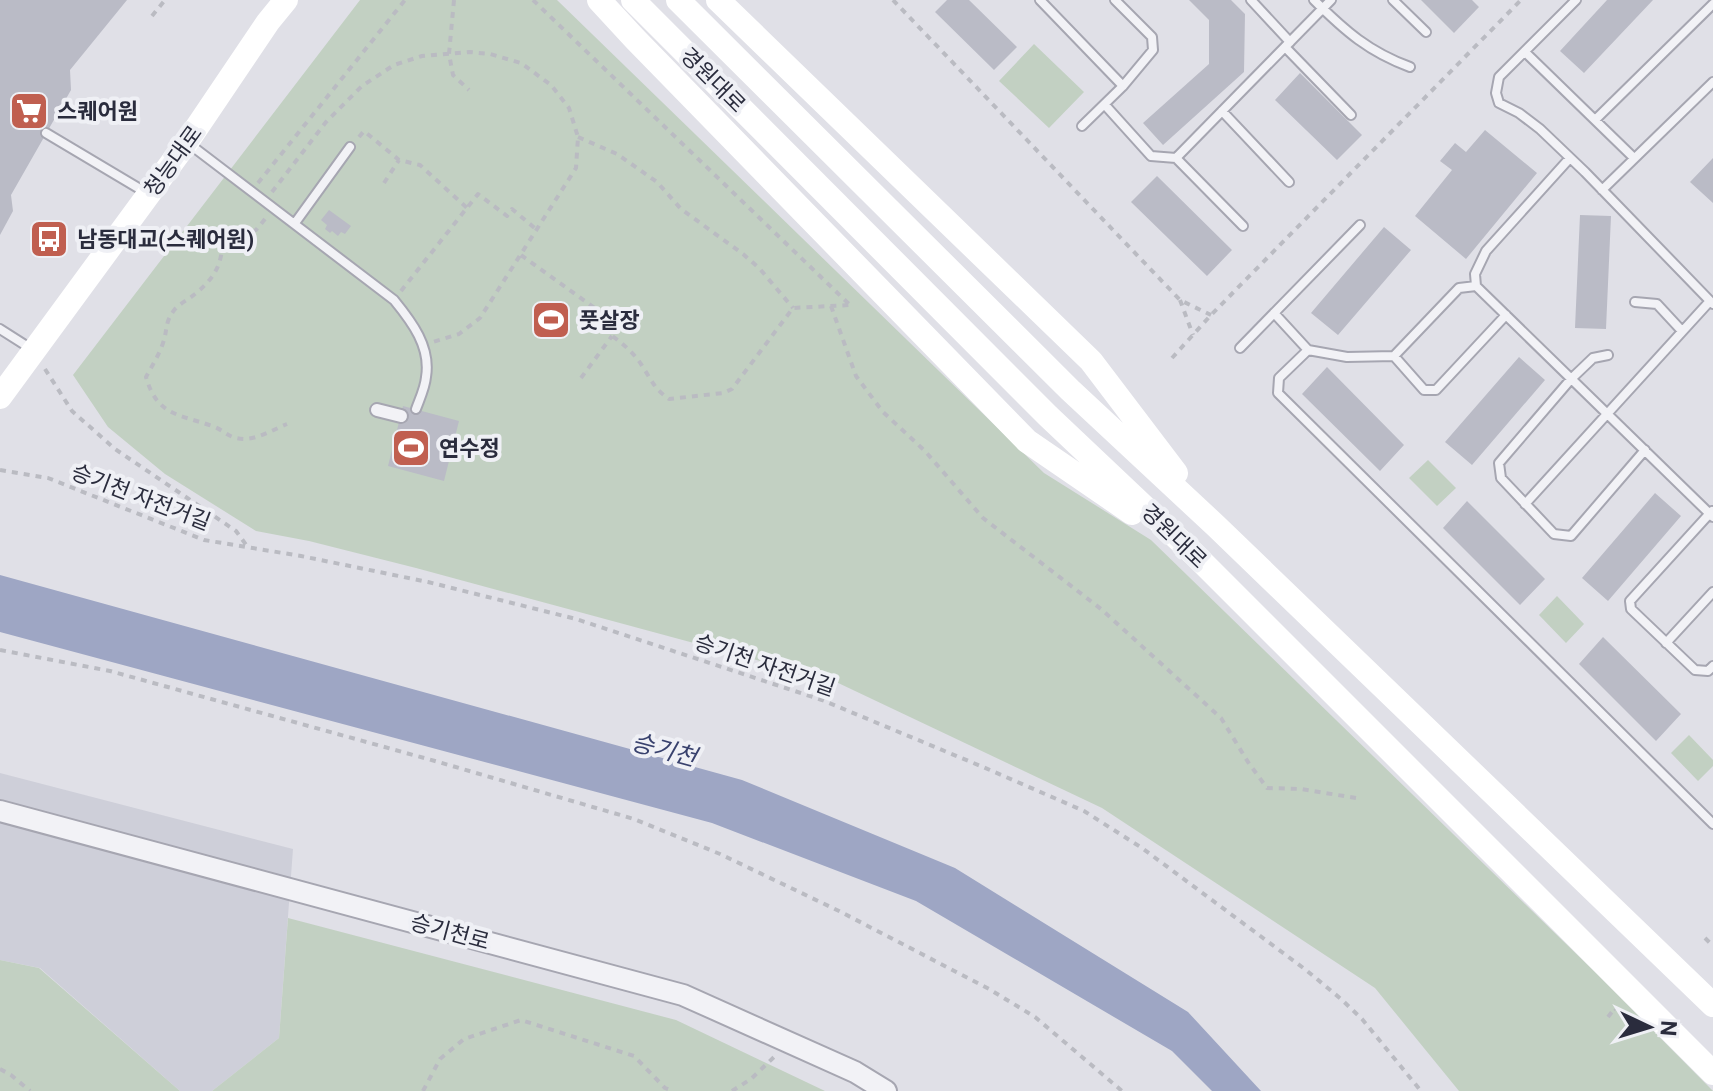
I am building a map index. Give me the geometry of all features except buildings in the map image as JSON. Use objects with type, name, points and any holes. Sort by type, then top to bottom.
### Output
[{"type":"main road","name":"청능대로","points":[[0,397],[187,142],[269,11],[286,0]]},
{"type":"main road","points":[[269,11],[305,0]]},
{"type":"main road","points":[[592,0],[635,39]]},
{"type":"main road","points":[[599,0],[1027,441],[1194,554]]},
{"type":"main road","name":"경원대로","points":[[633,0],[1048,416],[1194,554],[1713,1073]]},
{"type":"main road","name":"경원대로","points":[[678,0],[1070,390],[1216,526],[1713,1005]]},
{"type":"main road","points":[[718,0],[1091,361],[1216,526]]},
{"type":"street","points":[[377,410],[401,416]]},
{"type":"street","name":"승기천로","points":[[0,811],[683,995],[855,1072],[886,1091]]},
{"type":"lane","points":[[1040,0],[1123,86]]},
{"type":"lane","points":[[1049,9],[1059,0]]},
{"type":"lane","points":[[1082,126],[1123,86],[1153,50],[1152,37],[1115,0]]},
{"type":"lane","points":[[1251,0],[1351,115]]},
{"type":"lane","points":[[1314,0],[1362,43],[1388,59],[1410,67]]},
{"type":"lane","points":[[1176,158],[1331,0]]},
{"type":"lane","points":[[1393,0],[1426,32]]},
{"type":"lane","points":[[1525,504],[1711,303],[1540,129],[1499,103],[1496,93],[1499,77],[1576,0]]},
{"type":"lane","points":[[1595,120],[1713,4]]},
{"type":"lane","points":[[1525,52],[1634,158]]},
{"type":"lane","points":[[1602,190],[1713,82]]},
{"type":"lane","points":[[1105,105],[1151,156],[1176,158],[1243,226]]},
{"type":"lane","points":[[1222,111],[1289,182]]},
{"type":"lane","points":[[46,133],[149,194]]},
{"type":"lane","points":[[187,142],[394,300],[424,345],[426,380],[416,409]]},
{"type":"lane","points":[[295,223],[352,144]]},
{"type":"lane","points":[[1569,159],[1486,251],[1475,274],[1476,286],[1712,514],[1630,601],[1631,609],[1695,670],[1708,671],[1713,666]]},
{"type":"lane","points":[[1240,348],[1360,225]]},
{"type":"lane","points":[[1274,313],[1308,350],[1347,357],[1394,356],[1459,288],[1476,286]]},
{"type":"lane","points":[[1635,302],[1657,304],[1682,331]]},
{"type":"lane","points":[[1394,356],[1424,390],[1436,390],[1506,315]]},
{"type":"lane","points":[[0,329],[33,351]]},
{"type":"lane","points":[[1308,350],[1279,378],[1278,393],[1713,824]]},
{"type":"lane","points":[[1608,355],[1593,358],[1571,379],[1499,463],[1501,478],[1554,534],[1571,536],[1645,450]]},
{"type":"lane","points":[[1666,643],[1713,592]]},
{"type":"path","points":[[152,16],[165,0]]},
{"type":"path","points":[[252,191],[405,0]]},
{"type":"path","points":[[454,0],[449,54],[453,75],[469,90]]},
{"type":"path","points":[[533,0],[850,305],[793,308]]},
{"type":"path","points":[[893,0],[1180,300],[1211,315]]},
{"type":"path","points":[[1172,358],[1521,0]]},
{"type":"path","points":[[266,201],[326,122],[362,86],[394,65],[422,56],[469,52],[490,54],[521,63],[551,85],[569,108],[578,137],[576,168],[480,318],[459,334],[424,345]]},
{"type":"path","points":[[352,144],[364,131],[399,160],[420,165],[467,208]]},
{"type":"path","points":[[578,137],[617,154],[657,182],[681,209],[752,261],[793,308]]},
{"type":"path","points":[[384,183],[399,160]]},
{"type":"path","points":[[394,300],[478,194],[507,216],[512,209],[537,230]]},
{"type":"path","points":[[274,208],[256,230],[222,247],[215,275],[177,306],[166,322],[165,338],[146,377],[150,391],[167,410],[189,420],[215,426],[228,436],[248,439],[287,424]]},
{"type":"path","points":[[521,255],[617,324],[612,336],[581,378]]},
{"type":"path","points":[[1180,300],[1193,335]]},
{"type":"path","points":[[831,306],[856,376],[883,412],[925,451],[983,518],[1101,609],[1221,718],[1267,788],[1301,789],[1356,798]]},
{"type":"path","points":[[612,336],[630,350],[655,389],[669,399],[723,393],[732,389],[793,308]]},
{"type":"path","points":[[33,351],[72,411],[115,449],[236,531],[247,547]]},
{"type":"path","name":"승기천 자전거길","points":[[0,470],[48,478],[204,540],[428,582],[576,619],[822,700],[1084,811],[1142,848],[1330,989],[1362,1019],[1421,1091]]},
{"type":"path","points":[[0,650],[110,671],[634,819],[839,911],[989,989],[1035,1017],[1122,1091]]},
{"type":"path","points":[[1705,938],[1713,946]]},
{"type":"path","points":[[1608,1017],[1615,1008],[1622,1015]]},
{"type":"path","points":[[423,1091],[440,1059],[464,1039],[521,1020],[634,1056],[665,1088],[673,1091]]},
{"type":"path","points":[[732,1091],[751,1079],[779,1053],[797,1046]]},
{"type":"path","points":[[0,1069],[30,1091]]},
{"type":"shaded area","points":[[0,773],[293,849],[279,1038],[212,1091],[180,1091],[40,968],[0,960]]},
{"type":"green space","points":[[360,0],[557,0],[1044,473],[1151,540],[1713,1091],[1459,1091],[1375,988],[1102,808],[834,681],[416,568],[256,531],[165,474],[108,427],[73,375]]},
{"type":"green space","points":[[1034,44],[1084,92],[1049,128],[999,81]]},
{"type":"green space","points":[[1428,460],[1456,488],[1437,506],[1409,478]]},
{"type":"green space","points":[[1557,596],[1584,624],[1566,643],[1539,615]]},
{"type":"green space","points":[[1689,735],[1713,760],[1713,766],[1698,781],[1671,753]]},
{"type":"green space","points":[[288,918],[676,1020],[825,1091],[212,1091],[279,1038]]},
{"type":"green space","points":[[0,960],[39,968],[180,1091],[0,1091]]},
{"type":"water","points":[[0,575],[742,780],[955,868],[1188,1012],[1261,1091],[1212,1091],[1172,1051],[916,901],[712,823],[0,632]]},
{"type":"place","name":"스퀘어원","points":[[29,111]]},
{"type":"place","name":"남동대교(스퀘어원)","points":[[49,239]]},
{"type":"place","name":"풋살장","points":[[551,320]]},
{"type":"place","name":"연수정","points":[[411,448]]},
{"type":"water label","name":"승기천","points":[[664,750]]}]
